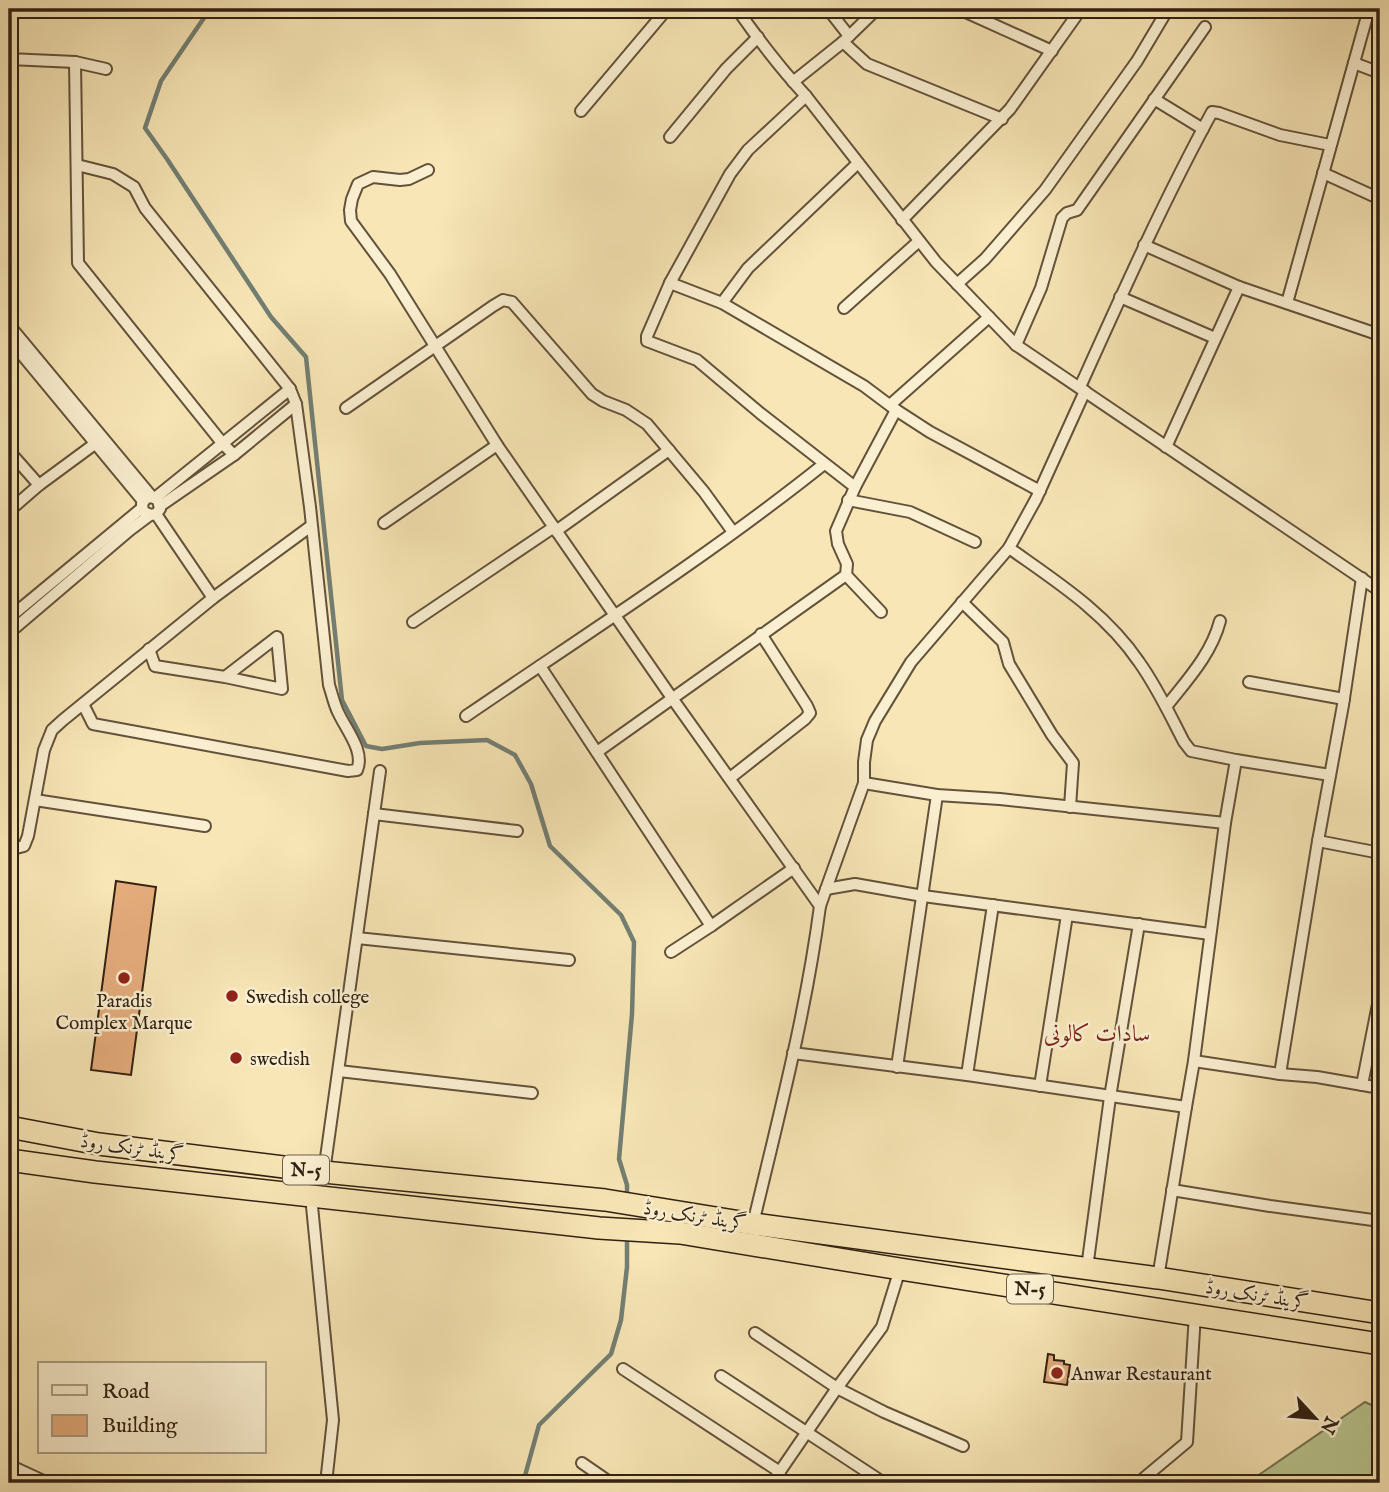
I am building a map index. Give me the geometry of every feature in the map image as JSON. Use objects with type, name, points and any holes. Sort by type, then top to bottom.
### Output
[{"type":"highway","name":"گرینڈ ٹرنک روڈ","points":[[9,1127],[99,1144],[324,1172],[605,1200],[680,1222],[900,1269],[1380,1344]]},
{"type":"highway","points":[[95,1172],[99,1144]]},
{"type":"highway","name":"گرینڈ ٹرنک روڈ","points":[[9,1160],[599,1228],[680,1222],[753,1224],[1158,1278],[1380,1313]]},
{"type":"street","points":[[11,9],[10,59],[75,62],[106,69]]},
{"type":"street","points":[[581,111],[667,9]]},
{"type":"street","points":[[737,9],[936,262],[1016,345],[1380,591]]},
{"type":"street","points":[[828,9],[846,39],[867,64],[1002,119]]},
{"type":"street","points":[[793,82],[846,39],[877,9]]},
{"type":"street","points":[[959,9],[1052,51]]},
{"type":"street","points":[[902,220],[1002,119],[1081,9]]},
{"type":"street","points":[[957,284],[985,259],[1045,190],[1137,61],[1168,9]]},
{"type":"street","points":[[1287,303],[1369,9]]},
{"type":"street","points":[[1016,345],[1041,288],[1062,218],[1067,212],[1077,210],[1205,27]]},
{"type":"street","points":[[670,137],[726,69],[758,37]]},
{"type":"street","points":[[75,62],[78,263],[234,455]]},
{"type":"street","points":[[1354,63],[1380,73]]},
{"type":"street","points":[[806,96],[748,150],[730,174],[670,283],[646,336],[647,341],[697,360],[855,487]]},
{"type":"street","points":[[1154,99],[1203,129]]},
{"type":"street","points":[[753,1224],[793,1053],[820,906],[864,783],[867,740],[875,721],[911,662],[1009,548],[1040,491],[1144,245],[1212,112],[1280,135],[1330,145]]},
{"type":"street","points":[[722,303],[748,268],[858,163]]},
{"type":"street","points":[[77,164],[113,174],[134,187],[145,208],[290,389],[296,404],[329,685],[337,711],[358,752],[360,762],[357,770],[348,771],[93,724],[83,705]]},
{"type":"street","points":[[428,170],[400,180],[373,177],[358,184],[352,199],[351,221],[390,274],[497,445],[820,906]]},
{"type":"street","points":[[1323,173],[1380,199]]},
{"type":"street","points":[[844,308],[919,241]]},
{"type":"street","points":[[1144,245],[1239,287],[1380,335]]},
{"type":"street","points":[[670,283],[722,303],[864,386],[930,432],[1040,491]]},
{"type":"street","points":[[1166,447],[1239,287]]},
{"type":"street","points":[[1121,297],[1215,338]]},
{"type":"street","points":[[346,408],[493,306],[503,300],[512,302],[592,394],[626,410],[647,424],[704,492],[733,532]]},
{"type":"street","points":[[597,752],[846,575],[847,564],[838,544],[836,531],[848,500],[893,408],[989,317]]},
{"type":"street","points":[[9,325],[151,505],[213,598]]},
{"type":"street","points":[[9,339],[151,505]]},
{"type":"street","points":[[9,618],[151,505],[290,389]]},
{"type":"street","points":[[9,633],[130,530],[151,505],[234,455],[296,404]]},
{"type":"street","points":[[9,511],[38,485],[96,443]]},
{"type":"street","points":[[384,523],[497,445]]},
{"type":"street","points":[[413,622],[669,450]]},
{"type":"street","points":[[9,451],[38,485]]},
{"type":"street","points":[[466,716],[772,505],[824,464]]},
{"type":"street","points":[[848,500],[910,513],[975,542]]},
{"type":"street","points":[[9,847],[24,846],[44,750],[52,730],[213,598],[311,526]]},
{"type":"street","points":[[1009,548],[1079,598],[1114,630],[1139,662],[1191,751],[1330,775]]},
{"type":"street","points":[[846,575],[881,612]]},
{"type":"street","points":[[1280,1074],[1362,578]]},
{"type":"street","points":[[962,602],[1003,642],[1009,664],[1052,735],[1073,763],[1070,807]]},
{"type":"street","points":[[1166,707],[1208,651],[1220,621]]},
{"type":"street","points":[[730,778],[810,713],[761,634]]},
{"type":"street","points":[[149,649],[155,666],[282,689],[277,637],[225,677]]},
{"type":"street","points":[[540,666],[711,926]]},
{"type":"street","points":[[1250,682],[1344,699]]},
{"type":"street","points":[[1158,1278],[1194,1061],[1225,823],[1236,760]]},
{"type":"street","points":[[324,1172],[380,771]]},
{"type":"street","points":[[864,783],[937,795],[1225,823]]},
{"type":"street","points":[[897,1066],[937,795]]},
{"type":"street","points":[[35,800],[205,826]]},
{"type":"street","points":[[374,814],[517,831]]},
{"type":"street","points":[[1318,841],[1380,853]]},
{"type":"street","points":[[671,952],[793,868]]},
{"type":"street","points":[[826,889],[855,884],[923,897],[1210,934]]},
{"type":"street","points":[[967,1075],[993,905]]},
{"type":"street","points":[[1040,1086],[1067,915]]},
{"type":"street","points":[[1087,1268],[1110,1097],[1139,925]]},
{"type":"street","points":[[357,938],[569,960]]},
{"type":"street","points":[[1363,1085],[1380,994]]},
{"type":"street","points":[[793,1053],[1186,1107]]},
{"type":"street","points":[[1194,1061],[1380,1088]]},
{"type":"street","points":[[339,1070],[531,1093]]},
{"type":"street","points":[[1172,1190],[1380,1221]]},
{"type":"street","points":[[311,1196],[333,1420],[326,1483]]},
{"type":"street","points":[[772,1483],[882,1327],[900,1269]]},
{"type":"street","points":[[1138,1483],[1187,1442],[1195,1314]]},
{"type":"street","points":[[755,1333],[837,1388],[884,1412],[963,1446]]},
{"type":"street","points":[[624,1369],[780,1472]]},
{"type":"street","points":[[722,1376],[884,1483]]},
{"type":"street","points":[[582,1463],[611,1483]]},
{"type":"street","points":[[9,1465],[48,1483]]},
{"type":"green space","points":[[1365,1402],[1380,1409],[1380,1483],[1247,1483]]},
{"type":"building","name":"Paradis Complex Marque","points":[[116,881],[156,887],[131,1075],[91,1070]]},
{"type":"building","name":"Anwar Restaurant","points":[[1048,1354],[1054,1355],[1054,1360],[1070,1365],[1067,1385],[1044,1382]]},
{"type":"waterway","points":[[210,9],[161,81],[145,128],[271,317],[306,357],[342,700],[366,746],[382,749],[420,743],[487,740],[515,755],[531,784],[550,846],[621,915],[634,942],[632,1014],[619,1159],[627,1185],[627,1198]]},
{"type":"waterway","points":[[523,1483],[539,1425],[611,1354],[621,1320],[627,1267],[627,1235]]},
{"type":"place","name":"Paradis Complex Marque","points":[[124,978]]},
{"type":"place","name":"Swedish college","points":[[232,996]]},
{"type":"place","name":"swedish","points":[[236,1058]]},
{"type":"place","name":"Anwar Restaurant","points":[[1057,1373]]},
{"type":"district","name":"سادات کالونی","points":[[1097,1033]]}]
